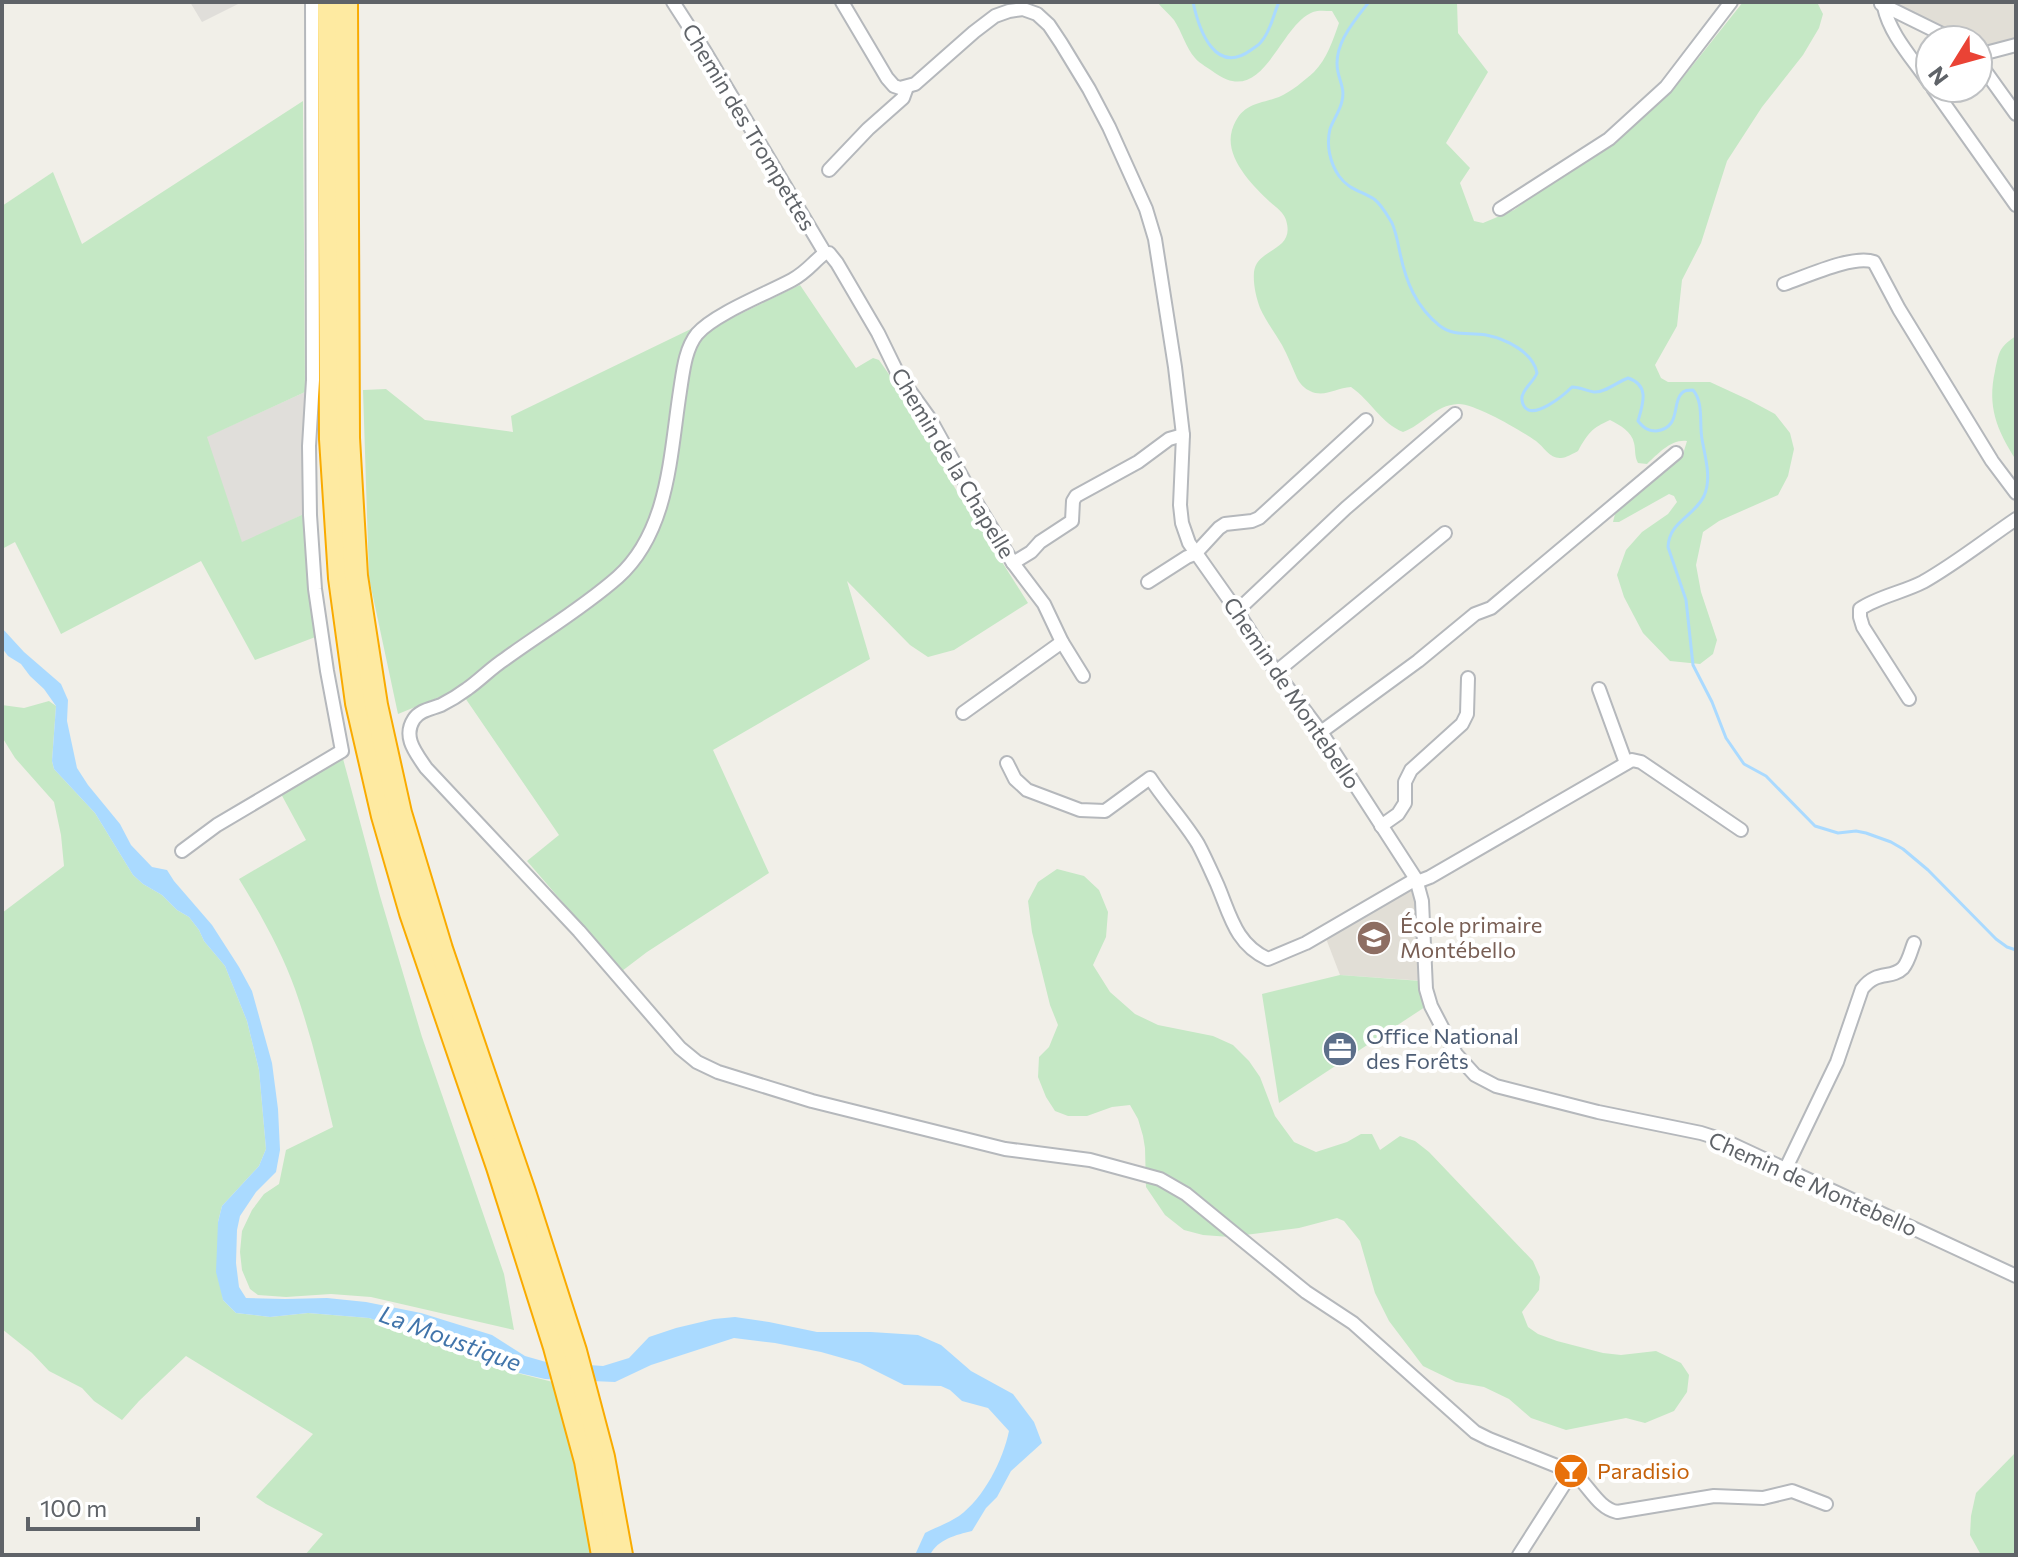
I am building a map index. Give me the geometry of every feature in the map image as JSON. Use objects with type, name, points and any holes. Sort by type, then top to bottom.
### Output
[{"type":"highway","points":[[329,2],[331,439],[340,578],[357,703],[383,816],[411,913],[498,1167],[565,1349]]},
{"type":"highway","points":[[346,2],[348,438],[356,576],[376,705],[400,813],[441,949],[519,1178],[565,1349],[577,1394],[603,1555]]},
{"type":"highway","points":[[577,1394],[603,1457],[621,1555]]},
{"type":"street","points":[[182,851],[217,825],[342,751],[317,603],[310,515],[309,446],[313,380],[312,2]]},
{"type":"street","name":"Chemin des Trompettes","points":[[673,2],[825,253]]},
{"type":"street","points":[[842,2],[887,78],[894,86],[907,87]]},
{"type":"street","points":[[1500,209],[1609,139],[1666,87],[1731,2]]},
{"type":"street","points":[[1882,4],[1922,24]]},
{"type":"street","points":[[1882,4],[1893,31],[1914,61]]},
{"type":"street","name":"Chemin de Montebello","points":[[829,170],[903,98],[907,87],[925,77],[995,16],[1023,9],[1037,14],[1049,25],[1109,127],[1151,224],[1162,276],[1183,435],[1180,505],[1189,543],[1276,672],[1321,732],[1417,881],[1422,901],[1426,989],[1431,1006],[1456,1054],[1475,1075],[1496,1086],[1723,1140],[2016,1276]]},
{"type":"street","points":[[1994,51],[2016,45]]},
{"type":"street","points":[[1994,83],[2016,114]]},
{"type":"street","points":[[1945,104],[2016,205]]},
{"type":"street","points":[[825,253],[806,271],[713,320],[695,336],[684,364],[658,516],[648,539],[618,577],[595,595],[467,689],[416,716],[409,735],[412,748],[426,768],[579,931],[680,1048],[697,1062],[718,1072],[812,1101],[1005,1149],[1090,1160],[1160,1179],[1186,1194],[1306,1292],[1353,1323],[1475,1432],[1572,1472],[1582,1479],[1605,1509],[1617,1512],[1699,1497],[1763,1498],[1792,1491],[1826,1504]]},
{"type":"street","name":"Chemin de la Chapelle","points":[[825,253],[829,253],[837,263],[899,376],[930,419],[1013,563],[1044,604],[1083,676]]},
{"type":"street","points":[[1784,284],[1851,262],[1867,259],[1874,262],[1984,449],[2016,493]]},
{"type":"street","points":[[1237,611],[1346,508],[1455,414]]},
{"type":"street","points":[[1148,582],[1195,554],[1225,524],[1259,518],[1366,420]]},
{"type":"street","points":[[1013,563],[1072,521],[1076,496],[1138,462],[1169,439],[1183,435]]},
{"type":"street","points":[[1321,732],[1418,661],[1475,614],[1491,608],[1676,453]]},
{"type":"street","points":[[1909,699],[1863,627],[1860,609],[1927,580],[2016,519]]},
{"type":"street","points":[[1276,672],[1445,533]]},
{"type":"street","points":[[963,713],[1062,642]]},
{"type":"street","points":[[1381,826],[1398,814],[1405,803],[1405,782],[1411,770],[1462,724],[1467,714],[1468,678]]},
{"type":"street","points":[[1599,689],[1626,763]]},
{"type":"street","points":[[1007,763],[1015,779],[1027,790],[1080,810],[1105,811],[1150,778],[1197,844],[1240,937],[1249,948],[1268,959],[1306,943],[1632,760],[1641,762],[1741,830]]},
{"type":"street","points":[[1786,1168],[1837,1062],[1862,989],[1869,980],[1903,968],[1914,943]]},
{"type":"street","points":[[1519,1555],[1572,1472]]},
{"type":"shaded area","points":[[190,2],[242,2],[202,22]]},
{"type":"shaded area","points":[[1895,2],[2016,2],[2016,45],[1994,51],[1994,24],[1920,24],[1889,9]]},
{"type":"shaded area","points":[[305,392],[306,513],[242,543],[206,437]]},
{"type":"shaded area","name":"École primaire Montébello","points":[[1415,877],[1425,981],[1340,975],[1322,928]]},
{"type":"green space","points":[[1157,2],[1457,2],[1458,33],[1488,72],[1446,143],[1470,168],[1460,183],[1474,221],[1483,223],[1514,210],[1643,113],[1681,80],[1743,2],[1817,2],[1823,14],[1819,28],[1727,161],[1701,243],[1682,280],[1677,326],[1655,365],[1661,378],[1668,382],[1710,382],[1775,414],[1790,433],[1794,449],[1788,476],[1778,495],[1719,521],[1703,532],[1696,565],[1701,592],[1717,640],[1713,654],[1700,664],[1670,661],[1643,633],[1624,597],[1617,575],[1626,550],[1642,532],[1668,514],[1677,502],[1669,494],[1619,522],[1613,522],[1615,514],[1683,454],[1687,441],[1670,445],[1647,464],[1638,463],[1631,435],[1610,420],[1591,432],[1578,451],[1557,458],[1509,425],[1465,405],[1450,405],[1436,411],[1403,432],[1388,423],[1351,387],[1315,393],[1301,384],[1260,308],[1254,281],[1257,264],[1286,238],[1286,220],[1241,170],[1232,150],[1232,130],[1245,110],[1284,95],[1319,67],[1339,23],[1332,11],[1313,12],[1290,32],[1259,73],[1246,80],[1232,81],[1197,60],[1174,20]]},
{"type":"green space","points":[[303,101],[305,392],[207,437],[242,542],[306,513],[318,636],[255,660],[201,561],[61,634],[15,542],[2,549],[2,206],[53,172],[82,244]]},
{"type":"green space","points":[[800,285],[856,368],[873,358],[879,360],[927,429],[948,477],[1028,603],[954,650],[928,657],[910,645],[847,581],[870,659],[713,750],[769,873],[622,971],[527,861],[559,835],[459,689],[398,714],[369,578],[363,390],[386,389],[425,420],[513,432],[511,416],[695,327],[680,353],[663,466],[673,471],[694,349],[711,328]]},
{"type":"green space","points":[[2016,336],[2016,460],[1995,418],[1992,396],[1999,354],[2006,343]]},
{"type":"green space","points":[[49,701],[56,706],[54,769],[95,813],[133,875],[189,917],[199,930],[225,966],[247,1021],[259,1070],[266,1149],[259,1166],[222,1206],[218,1245],[223,1300],[236,1313],[270,1317],[308,1313],[369,1318],[453,1347],[489,1366],[557,1383],[591,1555],[305,1555],[323,1534],[256,1497],[313,1434],[186,1356],[122,1420],[94,1401],[82,1388],[49,1371],[2,1329],[2,913],[64,866],[54,802],[15,758],[2,737],[2,705],[24,708]]},
{"type":"green space","points":[[342,755],[422,1037],[504,1274],[514,1330],[371,1297],[258,1295],[250,1289],[242,1270],[242,1231],[264,1194],[279,1184],[286,1150],[333,1127],[311,1040],[290,975],[239,879],[306,840],[280,792]]},
{"type":"green space","points":[[1057,869],[1084,876],[1099,890],[1108,912],[1106,937],[1093,965],[1110,992],[1135,1014],[1158,1025],[1213,1036],[1233,1045],[1260,1077],[1275,1116],[1294,1142],[1316,1152],[1361,1134],[1372,1134],[1380,1150],[1400,1136],[1415,1141],[1533,1261],[1540,1277],[1539,1290],[1522,1312],[1528,1327],[1557,1341],[1603,1353],[1621,1355],[1656,1351],[1681,1363],[1689,1375],[1687,1392],[1674,1411],[1645,1423],[1626,1418],[1566,1430],[1531,1418],[1509,1399],[1484,1387],[1456,1382],[1423,1366],[1389,1321],[1375,1293],[1360,1241],[1344,1221],[1337,1218],[1299,1228],[1230,1237],[1184,1230],[1165,1215],[1146,1187],[1143,1136],[1130,1105],[1112,1107],[1087,1116],[1068,1116],[1055,1111],[1038,1077],[1039,1057],[1049,1047],[1058,1025],[1032,932],[1028,901],[1038,882]]},
{"type":"green space","points":[[1340,975],[1421,981],[1425,1007],[1279,1103],[1262,994]]},
{"type":"green space","points":[[2016,1452],[2016,1555],[1981,1555],[1970,1535],[1976,1493]]},
{"type":"water","name":"La Moustique","points":[[2,628],[61,684],[68,700],[67,721],[77,768],[88,785],[120,824],[131,845],[152,867],[167,870],[212,925],[252,991],[272,1063],[280,1150],[276,1172],[256,1192],[240,1216],[236,1263],[239,1287],[246,1298],[327,1298],[366,1302],[421,1313],[492,1335],[525,1356],[546,1362],[603,1366],[629,1358],[649,1337],[714,1319],[735,1317],[817,1332],[918,1335],[941,1345],[971,1371],[1013,1394],[1034,1422],[1042,1443],[1011,1471],[997,1497],[972,1531],[943,1541],[930,1555],[915,1555],[925,1533],[959,1516],[977,1499],[997,1466],[1009,1431],[988,1408],[962,1401],[941,1386],[904,1385],[860,1363],[821,1352],[734,1338],[651,1365],[615,1382],[545,1379],[489,1366],[453,1347],[369,1318],[308,1313],[270,1317],[236,1313],[223,1300],[216,1272],[218,1222],[222,1206],[259,1166],[266,1149],[259,1070],[247,1021],[225,966],[199,930],[189,917],[133,875],[95,813],[54,769],[56,706],[21,664],[2,648]]},
{"type":"waterway","points":[[1193,2],[1204,36],[1218,54],[1228,57],[1238,57],[1260,43],[1270,28],[1279,2]]},
{"type":"waterway","points":[[1369,2],[1346,34],[1338,53],[1343,97],[1330,129],[1330,154],[1343,180],[1377,201],[1392,223],[1405,274],[1418,302],[1432,319],[1446,329],[1494,337],[1524,353],[1537,373],[1522,397],[1523,405],[1528,410],[1541,409],[1572,387],[1598,392],[1628,378],[1640,385],[1642,390],[1643,402],[1638,421],[1656,431],[1673,421],[1682,393],[1693,390],[1700,407],[1707,482],[1700,503],[1677,525],[1669,538],[1668,547],[1686,600],[1693,665],[1726,738],[1744,764],[1766,776],[1815,826],[1838,833],[1866,833],[1903,849],[1996,939],[2016,950]]},
{"type":"place","name":"École primaire Montébello","points":[[1374,938]]},
{"type":"place","name":"Office National des Forêts","points":[[1340,1049]]},
{"type":"place","name":"Paradisio","points":[[1571,1471]]}]
